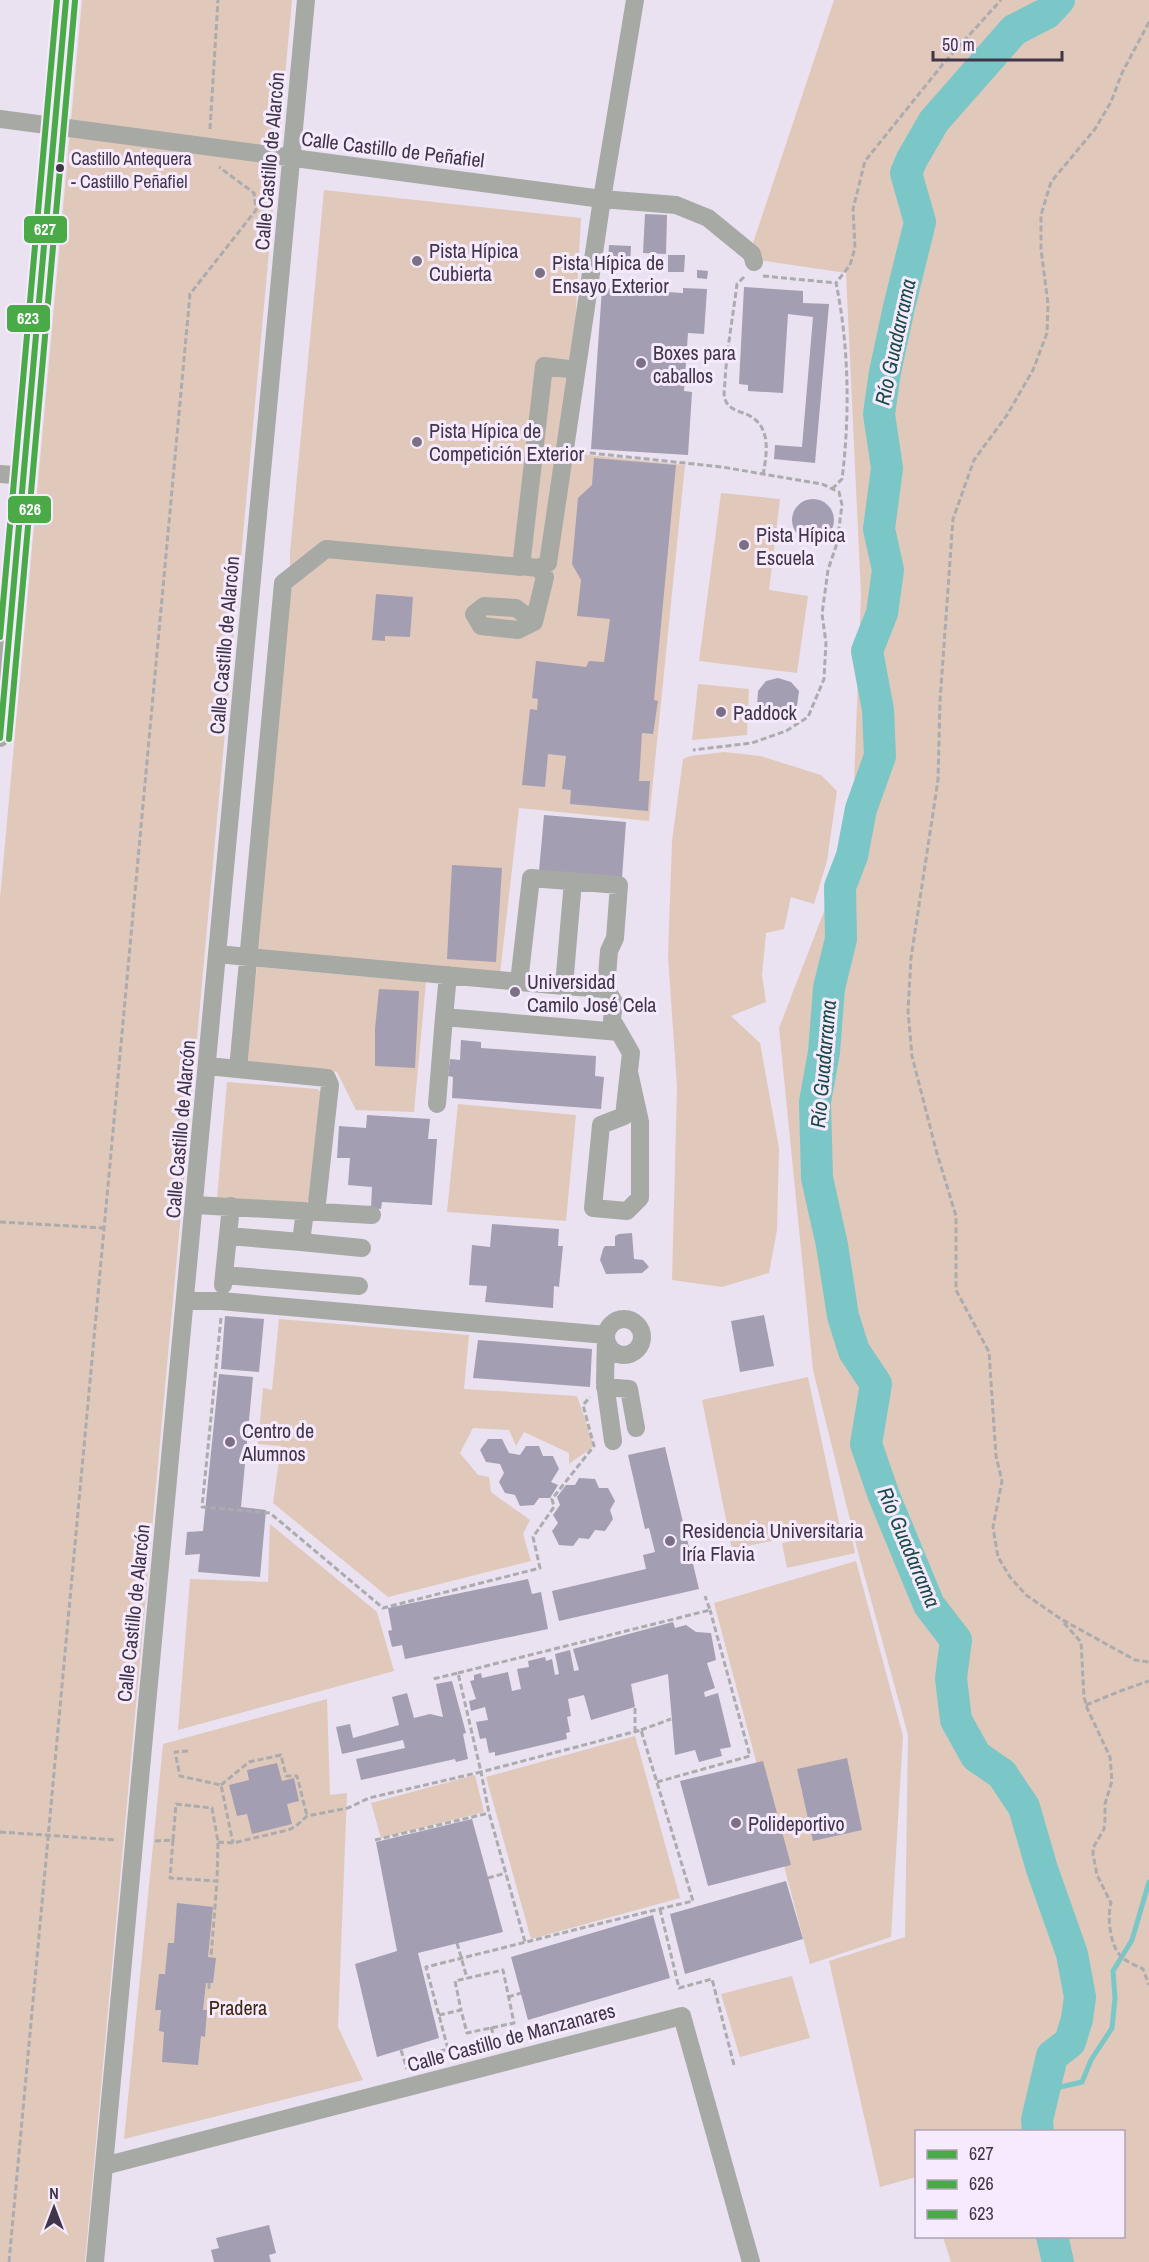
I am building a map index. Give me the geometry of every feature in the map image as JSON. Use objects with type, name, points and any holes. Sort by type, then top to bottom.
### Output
[{"type":"street","points":[[0,738],[66,0]]},
{"type":"street","name":"Calle Castillo de Alarcón","points":[[95,2262],[306,0]]},
{"type":"street","points":[[238,1069],[283,583],[327,549],[530,567],[548,563],[602,199],[635,0]]},
{"type":"street","name":"Calle Castillo de Peñafiel","points":[[0,119],[602,199],[676,205],[708,218],[752,254],[755,271]]},
{"type":"street","points":[[530,567],[544,366],[576,370]]},
{"type":"street","points":[[0,474],[25,476]]},
{"type":"street","points":[[530,567],[545,577],[534,622]]},
{"type":"street","points":[[519,982],[531,878],[619,885],[615,938],[609,951],[606,989],[614,1002],[612,1020],[631,1053],[624,1116],[601,1125],[593,1209],[627,1211],[640,1198],[640,1122],[629,1072]]},
{"type":"street","points":[[564,986],[573,881]]},
{"type":"street","points":[[218,954],[606,989]]},
{"type":"street","points":[[437,1104],[448,975]]},
{"type":"street","points":[[444,1017],[619,1032]]},
{"type":"street","points":[[208,1066],[327,1078],[330,1085],[310,1212],[301,1242]]},
{"type":"street","points":[[195,1205],[372,1215]]},
{"type":"street","points":[[221,1301],[231,1206]]},
{"type":"street","points":[[228,1236],[362,1248]]},
{"type":"street","points":[[224,1275],[359,1286]]},
{"type":"street","points":[[186,1300],[221,1301],[606,1335],[601,1388],[614,1441]]},
{"type":"street","points":[[601,1388],[629,1389],[636,1428]]},
{"type":"street","name":"Calle Castillo de Manzanares","points":[[104,2166],[682,2016],[751,2262]]},
{"type":"path","points":[[9,2262],[190,294],[256,210],[254,193],[210,159],[208,147],[218,0]]},
{"type":"path","points":[[832,489],[842,479],[847,441],[843,316],[836,283],[850,265],[855,248],[853,209],[865,161],[943,64],[1001,0]]},
{"type":"path","points":[[1149,22],[1122,73],[1111,102],[1095,129],[1051,182],[1041,215],[1041,249],[1048,304],[1047,333],[1033,370],[1007,415],[974,460],[953,519],[940,702],[938,780],[911,958],[908,1011],[912,1056],[956,1216],[957,1290],[989,1352],[996,1456],[1002,1481],[993,1527],[998,1557],[1010,1577],[1026,1595],[1061,1619],[1135,1660],[1149,1662]]},
{"type":"path","points":[[763,475],[768,442],[763,430],[758,421],[732,409],[724,398],[726,364],[737,284],[755,271],[836,283]]},
{"type":"path","points":[[565,450],[722,467],[822,484],[839,492],[842,505],[837,543],[828,570],[822,614],[826,643],[824,679],[808,717],[786,730],[752,743],[693,750]]},
{"type":"path","points":[[0,1222],[105,1228]]},
{"type":"path","points":[[221,1301],[202,1507],[270,1513],[383,1608],[540,1568],[533,1537],[554,1507],[552,1499],[594,1446],[583,1405],[601,1388]]},
{"type":"path","points":[[657,1782],[750,1756],[705,1596]]},
{"type":"path","points":[[433,1679],[710,1610]]},
{"type":"path","points":[[1061,1619],[1081,1642],[1082,1685],[1086,1706],[1110,1757],[1112,1781],[1106,1804],[1104,1829],[1093,1848],[1097,1875],[1111,1903],[1108,1911],[1110,1932],[1118,1954],[1143,1969],[1149,1984]]},
{"type":"path","points":[[458,1673],[489,1813],[525,1942]]},
{"type":"path","points":[[1086,1706],[1149,1681]]},
{"type":"path","points":[[634,1732],[635,1707]]},
{"type":"path","points":[[218,1842],[233,1843],[288,1830],[307,1816],[348,1808],[369,1798],[481,1772],[634,1732],[672,1719]]},
{"type":"path","points":[[405,2061],[448,2049],[426,1967],[693,1900],[641,1730]]},
{"type":"path","points":[[188,1751],[175,1752],[180,1776],[221,1785]]},
{"type":"path","points":[[221,1785],[249,1762],[280,1755],[286,1776],[297,1776],[307,1816]]},
{"type":"path","points":[[221,1785],[233,1843]]},
{"type":"path","points":[[211,1958],[217,1881],[218,1842],[212,1808],[176,1804],[170,1878],[217,1881]]},
{"type":"path","points":[[375,1840],[489,1813]]},
{"type":"path","points":[[0,1832],[133,1841]]},
{"type":"path","points":[[155,1841],[173,1839]]},
{"type":"path","points":[[488,1878],[506,1874]]},
{"type":"path","points":[[660,1909],[679,1988],[712,1979],[734,2065]]},
{"type":"path","points":[[457,1943],[467,1978]]},
{"type":"path","points":[[503,1970],[508,1997],[514,2022],[467,2033],[455,1981],[503,1970]]},
{"type":"path","points":[[209,1983],[209,1989]]},
{"type":"path","points":[[508,1997],[521,1994]]},
{"type":"path","points":[[439,2015],[461,2010]]},
{"type":"path","points":[[491,2027],[498,2049]]},
{"type":"path","points":[[401,2050],[407,2071]]},
{"type":"green space","points":[[82,0],[292,0],[85,2262],[0,2262],[0,898]]},
{"type":"green space","points":[[834,0],[1149,0],[1149,2262],[951,2262],[943,2238],[1125,2238],[1125,2130],[915,2130],[915,2177],[880,2187],[829,1961],[905,1937],[908,1735],[859,1556],[813,1370],[779,1028],[852,839],[861,595],[846,273],[759,260],[746,264]]},
{"type":"green space","points":[[324,190],[581,218],[575,327],[560,452],[685,465],[649,821],[519,808],[500,974],[255,950],[290,585],[290,552]]},
{"type":"green space","name":"Pista Hípica Escuela","points":[[721,493],[780,499],[769,590],[808,596],[797,673],[699,661]]},
{"type":"green space","name":"Paddock","points":[[698,684],[749,689],[747,735],[692,740]]},
{"type":"green space","points":[[724,752],[760,756],[821,775],[837,791],[827,861],[814,904],[791,897],[784,929],[766,933],[762,975],[766,1002],[731,1016],[760,1043],[779,1148],[777,1230],[769,1273],[722,1287],[672,1280],[677,1087],[668,956],[672,841],[683,759]]},
{"type":"green space","points":[[257,967],[426,982],[414,1112],[356,1110],[337,1072],[245,1062]]},
{"type":"green space","points":[[227,1082],[317,1089],[322,1093],[311,1197],[306,1203],[217,1198]]},
{"type":"green space","points":[[458,1104],[576,1115],[566,1221],[447,1212]]},
{"type":"green space","points":[[279,1319],[469,1335],[464,1389],[577,1396],[594,1446],[569,1464],[569,1453],[524,1432],[516,1446],[509,1430],[473,1428],[460,1453],[478,1475],[489,1477],[491,1492],[530,1520],[523,1534],[531,1561],[388,1597],[273,1503],[281,1446],[258,1444],[263,1388],[272,1390]]},
{"type":"green space","points":[[808,1377],[840,1527],[732,1549],[702,1400]]},
{"type":"green space","points":[[270,1524],[377,1612],[394,1671],[178,1730],[190,1579],[268,1582]]},
{"type":"green space","points":[[850,1529],[855,1553],[787,1568],[782,1543]]},
{"type":"green space","points":[[856,1561],[903,1736],[891,1937],[810,1964],[714,1603]]},
{"type":"green space","name":"Pradera","points":[[327,1699],[330,1795],[347,1793],[338,2027],[363,2080],[124,2139],[163,1744]]},
{"type":"green space","points":[[635,1736],[680,1898],[531,1939],[486,1777]]},
{"type":"green space","points":[[475,1775],[484,1812],[381,1838],[371,1803]]},
{"type":"green space","points":[[792,1976],[810,2038],[740,2057],[721,1994]]},
{"type":"building","points":[[645,214],[667,215],[666,254],[643,253]]},
{"type":"building","points":[[609,245],[631,246],[630,266],[608,265]]},
{"type":"building","points":[[668,255],[685,255],[684,272],[668,272]]},
{"type":"building","points":[[697,270],[708,271],[707,279],[697,278]]},
{"type":"building","points":[[744,287],[803,291],[803,303],[829,304],[815,463],[774,459],[775,445],[802,447],[813,317],[788,314],[783,393],[748,391],[748,385],[739,384]]},
{"type":"building","name":"Boxes para caballos","points":[[602,288],[683,293],[683,288],[707,289],[704,334],[688,333],[684,391],[692,392],[688,455],[591,449]]},
{"type":"building","points":[[594,458],[676,465],[654,700],[658,701],[653,734],[642,733],[639,781],[650,781],[648,811],[570,804],[571,790],[562,789],[566,756],[548,754],[545,787],[522,785],[530,709],[537,710],[538,699],[532,698],[536,661],[586,667],[589,661],[604,662],[610,619],[577,616],[581,580],[572,564],[578,498],[592,485]]},
{"type":"building","points":[[813,499],[828,505],[834,520],[828,535],[813,541],[798,535],[792,520],[798,505]]},
{"type":"building","points":[[376,594],[413,597],[410,637],[385,636],[385,641],[372,640]]},
{"type":"building","points":[[778,678],[791,682],[799,691],[797,706],[789,717],[777,723],[762,716],[757,706],[758,691],[766,681]]},
{"type":"building","points":[[544,815],[626,822],[622,878],[539,871]]},
{"type":"building","points":[[452,865],[502,868],[496,962],[447,959]]},
{"type":"building","points":[[379,989],[419,991],[415,1068],[375,1066],[375,1029]]},
{"type":"building","points":[[461,1040],[481,1042],[481,1048],[596,1056],[595,1076],[604,1077],[601,1109],[452,1098],[453,1077],[448,1076],[450,1059],[460,1060]]},
{"type":"building","points":[[367,1115],[430,1119],[428,1139],[437,1139],[432,1205],[382,1202],[381,1209],[371,1208],[372,1187],[348,1185],[350,1158],[337,1158],[339,1126],[366,1128]]},
{"type":"building","points":[[492,1224],[559,1229],[558,1246],[563,1246],[559,1287],[554,1286],[553,1308],[485,1302],[487,1286],[469,1285],[472,1245],[490,1247]]},
{"type":"building","points":[[632,1233],[634,1259],[643,1260],[649,1267],[642,1273],[606,1274],[600,1260],[603,1249],[605,1246],[615,1246],[615,1236]]},
{"type":"building","points":[[764,1315],[774,1366],[740,1372],[731,1321]]},
{"type":"building","points":[[225,1316],[264,1319],[259,1372],[221,1369]]},
{"type":"building","points":[[478,1340],[592,1349],[590,1387],[473,1378]]},
{"type":"building","name":"Centro de Alumnos","points":[[219,1374],[253,1377],[241,1507],[266,1510],[260,1577],[198,1572],[200,1554],[185,1555],[187,1532],[203,1531]]},
{"type":"building","points":[[488,1439],[502,1439],[509,1453],[520,1455],[526,1446],[539,1446],[543,1456],[553,1456],[559,1469],[551,1482],[558,1485],[550,1498],[539,1498],[534,1505],[520,1506],[515,1495],[505,1493],[499,1482],[504,1473],[500,1464],[486,1462],[480,1450]]},
{"type":"building","name":"Residencia Universitaria Iría Flavia","points":[[665,1447],[699,1589],[559,1621],[552,1591],[646,1569],[643,1555],[655,1552],[649,1528],[645,1529],[628,1455]]},
{"type":"building","points":[[579,1478],[595,1479],[599,1488],[608,1488],[615,1501],[610,1510],[613,1519],[605,1531],[595,1530],[589,1539],[579,1538],[573,1546],[559,1545],[552,1531],[558,1523],[553,1515],[560,1505],[557,1497],[566,1485],[575,1485]]},
{"type":"building","points":[[528,1579],[532,1594],[541,1592],[548,1629],[405,1659],[402,1645],[392,1647],[388,1631],[392,1630],[388,1608]]},
{"type":"building","points":[[673,1622],[675,1628],[686,1625],[696,1632],[711,1633],[716,1660],[707,1663],[715,1688],[704,1692],[705,1697],[718,1693],[731,1747],[720,1749],[722,1756],[699,1762],[695,1750],[675,1755],[668,1674],[631,1684],[635,1707],[591,1720],[584,1695],[568,1699],[571,1716],[567,1717],[570,1732],[566,1733],[567,1739],[495,1756],[495,1752],[489,1753],[486,1738],[480,1739],[476,1722],[488,1720],[485,1707],[471,1711],[469,1701],[476,1699],[470,1681],[474,1680],[474,1675],[481,1673],[482,1678],[508,1672],[512,1691],[521,1689],[517,1669],[529,1667],[528,1661],[545,1657],[546,1661],[552,1659],[555,1675],[559,1674],[555,1654],[570,1650],[574,1671],[579,1670],[573,1649]]},
{"type":"building","points":[[452,1681],[466,1733],[463,1734],[468,1759],[456,1762],[455,1759],[361,1780],[356,1759],[405,1748],[403,1740],[342,1754],[336,1727],[350,1724],[353,1738],[399,1725],[392,1697],[407,1693],[414,1718],[430,1714],[443,1717],[436,1684]]},
{"type":"building","points":[[847,1758],[862,1830],[813,1841],[797,1769]]},
{"type":"building","name":"Polideportivo","points":[[763,1761],[791,1865],[708,1886],[680,1781]]},
{"type":"building","points":[[277,1763],[282,1781],[294,1778],[299,1801],[287,1804],[292,1824],[252,1834],[247,1814],[237,1816],[229,1785],[249,1780],[247,1770]]},
{"type":"building","points":[[472,1819],[503,1932],[418,1953],[439,2038],[377,2057],[355,1964],[397,1951],[376,1842]]},
{"type":"building","points":[[786,1881],[803,1939],[685,1974],[670,1914]]},
{"type":"building","points":[[177,1903],[213,1907],[208,1957],[216,1958],[213,1983],[206,1983],[203,2010],[207,2010],[205,2037],[201,2036],[198,2065],[162,2062],[164,2032],[159,2031],[161,2010],[155,2010],[159,1974],[165,1974],[168,1943],[174,1943]]},
{"type":"building","points":[[653,1915],[670,1978],[528,2020],[511,1957]]},
{"type":"building","points":[[269,2225],[276,2253],[269,2255],[271,2262],[214,2262],[211,2250],[219,2248],[216,2238]]},
{"type":"waterway","name":"Río Guadarrama","points":[[1038,2130],[1037,2120],[1052,2056],[1070,2042],[1077,2019],[1080,1997],[1072,1954],[1042,1869],[1024,1807],[1002,1774],[976,1756],[956,1720],[951,1678],[956,1640],[929,1605],[884,1496],[866,1444],[876,1384],[854,1351],[843,1316],[832,1245],[817,1178],[815,1102],[824,1052],[829,988],[841,939],[840,887],[852,856],[861,809],[880,756],[878,710],[867,651],[882,613],[888,570],[879,529],[887,468],[879,414],[885,372],[920,222],[906,173],[934,121],[1014,30],[1047,13],[1059,0]]},
{"type":"waterway","points":[[1043,2091],[1082,2082],[1091,2060],[1112,2028],[1115,1998],[1113,1971],[1132,1940],[1149,1882]]},
{"type":"waterway","name":"Río Guadarrama","points":[[1052,2238],[1058,2262]]},
{"type":"transit line","name":"623","points":[[0,637],[57,0]]},
{"type":"transit line","name":"627","points":[[0,738],[66,0]]},
{"type":"transit line","name":"626","points":[[9,739],[75,1]]},
{"type":"place","name":"Castillo Antequera - Castillo Peñafiel","points":[[60,168]]},
{"type":"place","name":"Pista Hípica Cubierta","points":[[417,261]]},
{"type":"place","name":"Pista Hípica de Ensayo Exterior","points":[[540,273]]},
{"type":"place","name":"Boxes para caballos","points":[[641,363]]},
{"type":"place","name":"Pista Hípica de Competición Exterior","points":[[417,442]]},
{"type":"place","name":"Pista Hípica Escuela","points":[[744,545]]},
{"type":"place","name":"Paddock","points":[[721,712]]},
{"type":"place","name":"Universidad Camilo José Cela","points":[[515,992]]},
{"type":"place","name":"Centro de Alumnos","points":[[230,1442]]},
{"type":"place","name":"Residencia Universitaria Iría Flavia","points":[[670,1541]]},
{"type":"place","name":"Polideportivo","points":[[736,1823]]}]
